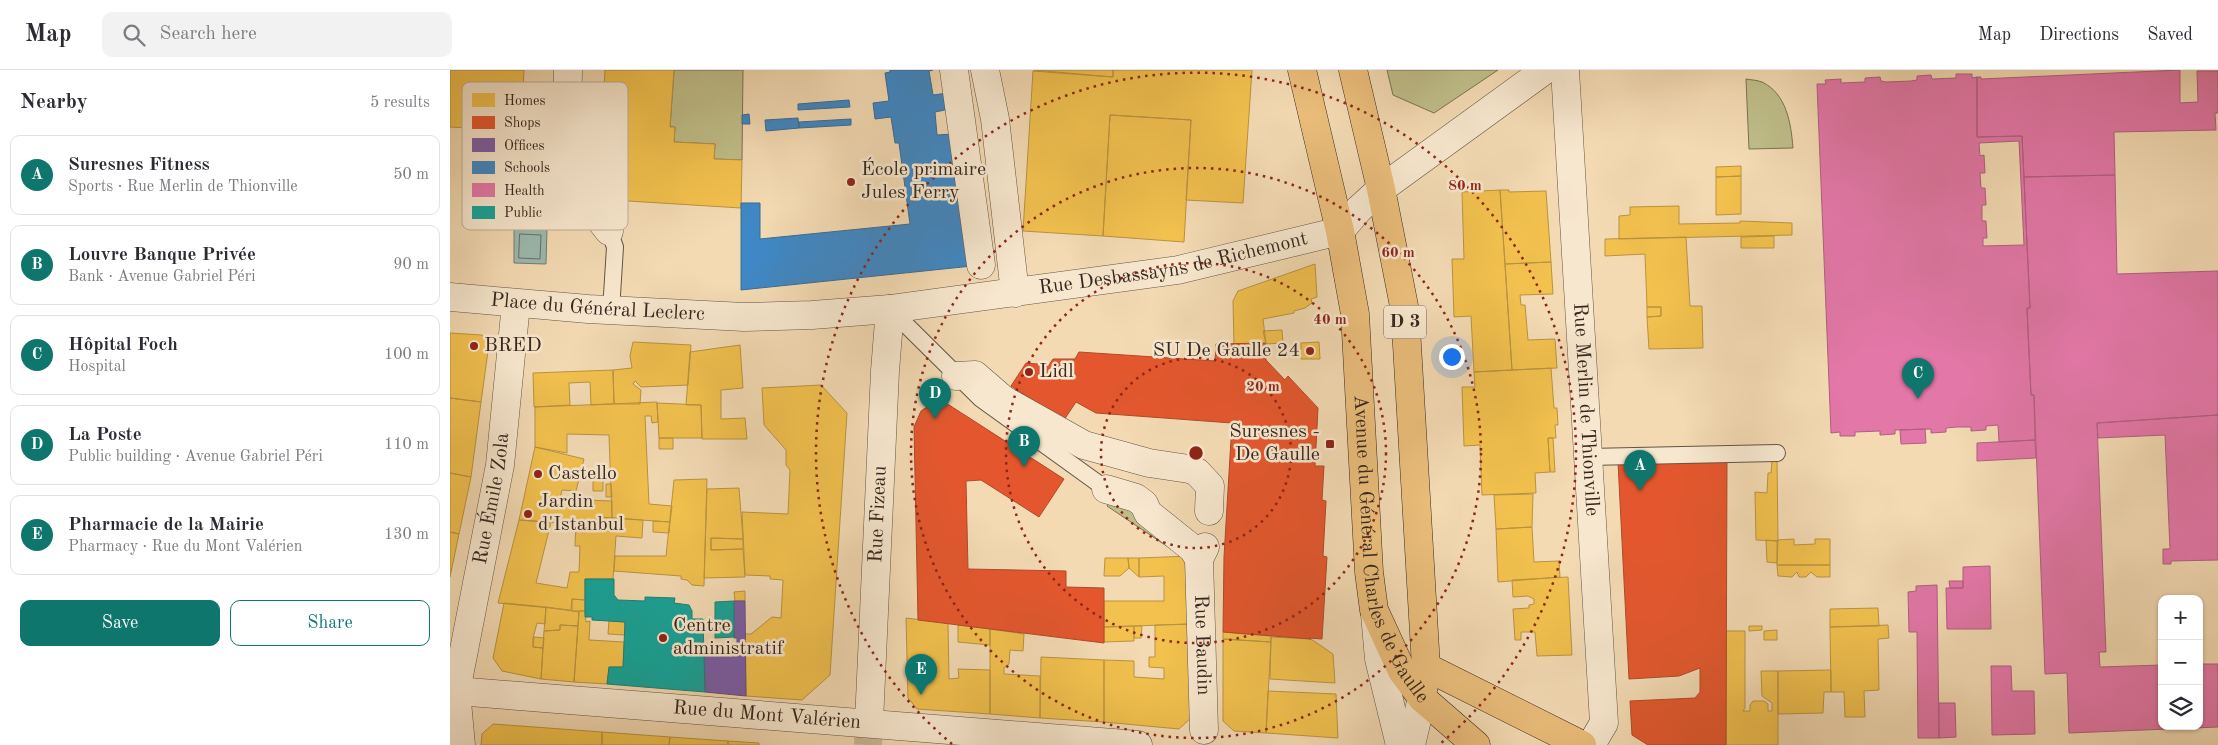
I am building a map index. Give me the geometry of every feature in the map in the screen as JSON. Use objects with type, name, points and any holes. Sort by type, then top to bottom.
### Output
[{"type":"main road","name":"Avenue du Général Charles de Gaulle","points":[[1302,70],[1340,231],[1355,314],[1369,572],[1374,610],[1402,671],[1422,698]]},
{"type":"main road","name":"Avenue du Général Charles de Gaulle","points":[[1353,70],[1381,189],[1404,311],[1426,667],[1422,698]]},
{"type":"main road","points":[[1426,667],[1582,745]]},
{"type":"main road","name":"D 3","points":[[1422,698],[1476,745]]},
{"type":"street","points":[[954,70],[982,265]]},
{"type":"street","points":[[1340,231],[1359,209],[1381,189],[1545,70]]},
{"type":"street","name":"Rue Merlin de Thionville","points":[[1565,70],[1604,723],[1591,745]]},
{"type":"street","points":[[986,79],[995,119],[1015,293]]},
{"type":"street","name":"Rue Desbassayns de Richemont","points":[[744,316],[812,315],[890,309],[1178,270],[1340,231]]},
{"type":"street","name":"Place du Général Leclerc","points":[[450,297],[516,304],[744,316]]},
{"type":"street","name":"Rue Émile Zola","points":[[461,745],[452,693],[500,465],[516,304]]},
{"type":"street","name":"Rue Fizeau","points":[[869,722],[884,371],[890,309]]},
{"type":"street","points":[[956,376],[976,375],[1004,400],[1084,445],[1148,463],[1198,472],[1210,486],[1209,511]]},
{"type":"street","name":"Rue Baudin","points":[[1106,489],[1136,498],[1144,504],[1148,513],[1193,550],[1202,553],[1204,730]]},
{"type":"street","name":"D 3","points":[[1374,610],[1379,659],[1400,745]]},
{"type":"street","name":"Rue du Mont Valérien","points":[[452,693],[869,722],[976,739],[1138,745]]},
{"type":"street","points":[[1412,745],[1422,698]]},
{"type":"lane","points":[[610,231],[615,248],[611,310]]},
{"type":"lane","points":[[890,309],[981,400],[1106,489]]},
{"type":"lane","points":[[1588,457],[1777,453]]},
{"type":"shaded area","points":[[674,70],[743,70],[742,160],[714,159],[715,144],[674,142],[675,127],[670,127]]},
{"type":"shaded area","points":[[1387,70],[1498,70],[1434,113],[1393,95]]},
{"type":"shaded area","points":[[1746,79],[1762,82],[1777,94],[1789,120],[1793,148],[1749,149]]},
{"type":"shaded area","points":[[1115,497],[1128,501],[1183,557],[1107,506]]},
{"type":"water","points":[[514,230],[547,230],[546,264],[514,263]]},
{"type":"building: Homes","points":[[450,70],[524,70],[523,82],[462,82],[462,128],[450,127]]},
{"type":"building: Homes","points":[[605,70],[674,70],[670,127],[675,127],[674,142],[715,144],[714,159],[742,160],[741,208],[628,201],[628,82],[604,82]]},
{"type":"building: Homes","points":[[1033,70],[1113,70],[1113,77]]},
{"type":"building: Homes","points":[[1113,70],[1252,70],[1243,203],[1186,200],[1191,120],[1110,115],[1103,236],[1023,231],[1033,71],[1113,77]]},
{"type":"building: Homes","points":[[1110,115],[1191,120],[1184,242],[1103,236]]},
{"type":"building: Homes","points":[[1741,166],[1741,176],[1716,177],[1716,167]]},
{"type":"building: Homes","points":[[1741,176],[1741,214],[1716,215],[1716,177]]},
{"type":"building: Homes","points":[[1500,190],[1512,370],[1474,372],[1471,316],[1454,317],[1452,259],[1464,259],[1462,192]]},
{"type":"building: Homes","points":[[1500,190],[1509,190],[1509,192],[1546,191],[1551,262],[1505,264]]},
{"type":"building: Homes","points":[[1679,206],[1679,224],[1740,223],[1740,221],[1792,223],[1792,235],[1619,239],[1619,216],[1630,215],[1630,207]]},
{"type":"building: Homes","points":[[1774,236],[1774,248],[1741,248],[1741,237]]},
{"type":"building: Homes","points":[[1686,237],[1690,306],[1702,306],[1703,348],[1649,349],[1647,317],[1661,316],[1661,307],[1647,307],[1645,254],[1605,256],[1605,239]]},
{"type":"building: Homes","points":[[1551,262],[1553,294],[1520,295],[1521,305],[1525,305],[1528,340],[1555,339],[1557,368],[1512,370],[1505,264]]},
{"type":"building: Homes","points":[[1315,264],[1317,297],[1311,299],[1312,303],[1305,308],[1294,311],[1294,313],[1263,319],[1266,344],[1234,344],[1233,301],[1238,291]]},
{"type":"building: Homes","points":[[1647,307],[1661,307],[1661,316],[1647,317]]},
{"type":"building: Homes","points":[[1282,330],[1283,343],[1266,344],[1263,331]]},
{"type":"building: Homes","points":[[450,333],[482,335],[489,344],[481,402],[450,398]]},
{"type":"building: Homes","points":[[633,342],[691,345],[688,385],[641,387],[635,381],[633,384],[641,390],[640,404],[614,404],[613,370],[632,368],[630,356]]},
{"type":"building: Homes","name":"SU De Gaulle 24","points":[[1319,342],[1320,359],[1301,359],[1301,343]]},
{"type":"building: Homes","points":[[740,345],[743,388],[721,390],[721,419],[745,418],[747,439],[702,439],[701,405],[686,405],[690,352]]},
{"type":"building: Homes","points":[[1551,368],[1554,408],[1557,408],[1558,425],[1555,425],[1556,438],[1548,438],[1550,472],[1535,473],[1536,493],[1482,495],[1480,445],[1464,446],[1462,387],[1475,387],[1474,372]]},
{"type":"building: Homes","points":[[613,370],[614,404],[591,405],[590,382],[569,383],[570,405],[534,407],[533,373]]},
{"type":"building: Homes","points":[[821,385],[847,413],[830,675],[802,700],[746,696],[745,634],[751,634],[772,617],[781,618],[783,580],[770,579],[770,576],[745,575],[742,512],[788,514],[790,470],[786,465],[786,450],[764,425],[762,388]]},
{"type":"building: Homes","points":[[450,398],[481,402],[471,477],[450,473]]},
{"type":"building: Homes","points":[[657,402],[658,422],[652,423],[651,416],[645,416],[649,504],[672,506],[670,522],[612,518],[609,435],[567,434],[567,453],[535,447],[535,407]]},
{"type":"building: Homes","points":[[657,403],[701,405],[702,438],[659,438]]},
{"type":"building: Homes","points":[[659,438],[673,438],[673,449],[659,449]]},
{"type":"building: Homes","points":[[1548,438],[1553,438],[1555,472],[1550,472]]},
{"type":"building: Homes","points":[[535,447],[584,459],[576,491],[562,490],[560,499],[612,501],[612,518],[599,517],[598,526],[519,520]]},
{"type":"building: Homes","points":[[1777,460],[1778,541],[1756,540],[1755,492],[1767,493],[1768,473],[1771,473],[1772,461]]},
{"type":"building: Homes","points":[[593,472],[603,472],[603,491],[593,491]]},
{"type":"building: Homes","points":[[450,473],[471,477],[459,534],[450,532]]},
{"type":"building: Homes","points":[[707,479],[704,586],[692,585],[687,580],[681,579],[681,576],[614,571],[615,556],[666,556],[674,480]]},
{"type":"building: Homes","points":[[606,484],[611,484],[612,497],[606,497]]},
{"type":"building: Homes","points":[[739,488],[743,539],[711,538],[711,550],[743,549],[745,577],[704,578],[707,489]]},
{"type":"building: Homes","points":[[1533,494],[1532,527],[1496,529],[1494,495]]},
{"type":"building: Homes","points":[[599,517],[643,520],[642,538],[616,536],[613,579],[585,579],[585,600],[572,599],[571,610],[498,603],[519,520],[551,522],[536,583],[567,588],[570,572],[579,572],[580,546],[575,546],[576,524],[598,526]]},
{"type":"building: Homes","points":[[653,521],[670,522],[669,533],[653,532]]},
{"type":"building: Homes","points":[[1532,527],[1534,562],[1559,561],[1560,577],[1498,582],[1496,529]]},
{"type":"building: Homes","points":[[450,532],[459,534],[450,577]]},
{"type":"building: Homes","points":[[711,538],[743,539],[743,549],[711,550]]},
{"type":"building: Homes","points":[[1794,539],[1794,545],[1815,544],[1815,539],[1830,539],[1830,565],[1777,565],[1777,540]]},
{"type":"building: Homes","points":[[1766,540],[1778,541],[1777,563],[1767,562]]},
{"type":"building: Homes","points":[[1190,556],[1191,624],[1104,627],[1104,601],[1164,601],[1164,576],[1139,577],[1139,558]]},
{"type":"building: Homes","points":[[1105,558],[1128,558],[1129,568],[1120,576],[1104,576]]},
{"type":"building: Homes","points":[[1128,558],[1139,558],[1139,577],[1129,568]]},
{"type":"building: Homes","points":[[1777,565],[1830,565],[1830,577],[1817,577],[1811,572],[1806,577],[1799,577],[1797,572],[1792,577],[1778,576]]},
{"type":"building: Homes","points":[[1568,577],[1572,655],[1537,656],[1535,632],[1521,632],[1521,640],[1515,640],[1513,609],[1529,608],[1529,605],[1534,604],[1534,599],[1528,596],[1513,597],[1512,580]]},
{"type":"building: Homes","points":[[745,591],[745,601],[735,601],[734,592]]},
{"type":"building: Homes","points":[[572,599],[585,600],[585,611],[572,611]]},
{"type":"building: Homes","points":[[504,603],[546,607],[545,624],[537,623],[533,638],[533,647],[543,648],[541,679],[502,671],[493,658]]},
{"type":"building: Homes","points":[[546,607],[579,612],[578,626],[560,625],[560,630],[544,631]]},
{"type":"building: Homes","points":[[1878,608],[1879,626],[1830,627],[1830,609]]},
{"type":"building: Homes","points":[[579,611],[585,611],[586,622],[590,621],[589,640],[624,642],[623,667],[609,667],[607,684],[574,682]]},
{"type":"building: Homes","points":[[906,618],[948,623],[949,679],[959,678],[958,669],[990,670],[990,714],[917,709],[908,698]]},
{"type":"building: Homes","points":[[609,621],[625,622],[625,635],[608,634]]},
{"type":"building: Homes","points":[[1191,624],[1192,717],[1179,729],[1104,722],[1104,660],[1134,661],[1134,677],[1164,679],[1164,668],[1149,667],[1149,657],[1155,657],[1155,625]]},
{"type":"building: Homes","points":[[560,625],[578,626],[574,682],[541,679],[544,631],[560,630]]},
{"type":"building: Homes","points":[[958,625],[990,629],[990,645],[958,642]]},
{"type":"building: Homes","points":[[1888,625],[1889,638],[1878,639],[1879,690],[1864,691],[1865,717],[1845,717],[1844,692],[1831,692],[1830,627]]},
{"type":"building: Homes","points":[[1134,626],[1134,641],[1104,642],[1104,627]]},
{"type":"building: Homes","points":[[1134,626],[1142,626],[1141,638],[1134,638]]},
{"type":"building: Homes","points":[[1749,626],[1762,626],[1762,630],[1749,631]]},
{"type":"building: Homes","points":[[990,629],[1024,634],[1023,651],[1010,650],[1009,664],[1004,668],[1004,674],[1040,676],[1040,718],[990,714]]},
{"type":"building: Homes","points":[[1777,630],[1777,640],[1764,640],[1764,631]]},
{"type":"building: Homes","points":[[1726,631],[1745,631],[1745,708],[1743,711],[1750,711],[1750,705],[1753,701],[1764,701],[1768,704],[1768,711],[1772,711],[1772,703],[1762,696],[1761,671],[1778,671],[1778,745],[1726,745]]},
{"type":"building: Homes","points":[[1223,632],[1271,636],[1271,642],[1223,639]]},
{"type":"building: Homes","points":[[534,637],[544,638],[543,648],[533,647]]},
{"type":"building: Homes","points":[[1271,637],[1311,639],[1333,654],[1335,683],[1270,679]]},
{"type":"building: Homes","points":[[1223,639],[1271,642],[1266,733],[1234,731],[1223,721]]},
{"type":"building: Homes","points":[[1041,657],[1104,660],[1104,722],[1040,718]]},
{"type":"building: Homes","points":[[1831,670],[1831,692],[1824,692],[1823,713],[1778,714],[1778,671]]},
{"type":"building: Homes","points":[[1268,691],[1336,694],[1338,738],[1266,733]]},
{"type":"building: Homes","points":[[493,724],[602,732],[602,745],[481,745],[482,734]]},
{"type":"building: Homes","points":[[602,732],[670,737],[669,745],[602,745]]},
{"type":"building: Homes","points":[[670,737],[728,741],[728,745],[669,745]]},
{"type":"building: Homes","points":[[728,741],[759,743],[759,745],[728,745]]},
{"type":"building: Shops","points":[[1265,343],[1266,360],[1285,380],[1288,376],[1318,408],[1315,466],[1324,466],[1322,500],[1326,501],[1323,556],[1327,557],[1322,639],[1223,632],[1224,557],[1232,423],[1096,413],[1076,402],[1064,420],[1011,386],[1026,363],[1049,365],[1053,359],[1075,359],[1079,352],[1215,361],[1216,344]]},
{"type":"building: Shops","points":[[946,403],[1064,479],[1039,517],[981,480],[966,481],[968,569],[1066,571],[1066,587],[1104,588],[1104,643],[918,620],[914,427],[921,411],[931,404]]},
{"type":"building: Shops","points":[[1727,461],[1726,745],[1648,745],[1632,735],[1630,701],[1695,698],[1700,692],[1700,668],[1679,676],[1629,679],[1618,462]]},
{"type":"building: Offices","points":[[734,601],[745,601],[746,696],[705,692],[704,644],[737,644],[737,638],[734,638]]},
{"type":"building: Schools","points":[[890,70],[933,70],[929,71],[933,95],[948,93],[950,109],[935,112],[937,135],[953,134],[972,266],[741,290],[741,203],[760,203],[760,239],[910,224],[899,143],[895,143],[891,117],[875,119],[873,103],[889,101],[885,73],[890,72]]},
{"type":"building: Schools","points":[[849,100],[850,107],[798,110],[798,104]]},
{"type":"building: Schools","points":[[749,114],[750,124],[742,124],[742,115]]},
{"type":"building: Schools","points":[[798,118],[799,128],[766,131],[765,120]]},
{"type":"building: Schools","points":[[851,119],[851,125],[799,128],[799,122]]},
{"type":"building: Health","points":[[2180,70],[2180,103],[2198,102],[2197,71],[2218,71],[2218,113],[2215,113],[2216,130],[2114,132],[2115,175],[2024,177],[2022,136],[1977,137],[1977,77],[1981,77],[1981,79]]},
{"type":"building: Health","points":[[1956,74],[1972,74],[1972,78],[1977,77],[1977,137],[2022,136],[2030,308],[2027,308],[2031,395],[2034,395],[2035,440],[1999,442],[1998,425],[1986,426],[1986,430],[1971,431],[1971,427],[1957,427],[1946,428],[1946,432],[1931,433],[1931,429],[1895,430],[1895,434],[1880,435],[1880,431],[1855,432],[1855,436],[1840,436],[1840,432],[1831,433],[1817,84],[1826,84],[1825,80],[1841,79],[1841,83],[1865,82],[1865,78],[1880,77],[1881,81],[1886,82],[1911,81],[1917,80],[1917,76],[1931,75],[1932,79],[1956,78]],"holes":[[[2019,141],[2024,245],[1983,246],[1983,238],[1987,238],[1986,221],[1982,221],[1982,205],[1986,205],[1985,188],[1981,188],[1980,173],[1985,173],[1984,155],[1980,156],[1979,143]]]},
{"type":"building: Health","points":[[2115,175],[2117,274],[2218,271],[2218,415],[2097,423],[2106,652],[2099,652],[2100,667],[2158,665],[2158,729],[2069,733],[2067,673],[2045,674],[2034,395],[2031,395],[2027,308],[2030,308],[2024,177]]},
{"type":"building: Health","points":[[2218,415],[2218,560],[2171,561],[2171,564],[2163,564],[2163,549],[2170,549],[2165,435],[2098,438],[2097,423]]},
{"type":"building: Health","points":[[1925,429],[1926,443],[1901,444],[1900,430]]},
{"type":"building: Health","points":[[2035,440],[2036,458],[1977,461],[1977,443]]},
{"type":"building: Health","points":[[1990,566],[1991,629],[1947,629],[1946,588],[1963,588],[1963,567]]},
{"type":"building: Health","points":[[1949,581],[1963,581],[1963,588],[1950,588]]},
{"type":"building: Health","points":[[1937,585],[1939,738],[1918,738],[1917,632],[1909,632],[1908,592],[1916,591],[1916,586]]},
{"type":"building: Health","points":[[2203,664],[2218,664],[2218,727],[2203,728]]},
{"type":"building: Health","points":[[1991,666],[2011,666],[2012,691],[2034,691],[2035,734],[1992,735]]},
{"type":"building: Health","points":[[1939,703],[1955,703],[1956,737],[1939,738]]},
{"type":"building: Public","name":"Centre administratif","points":[[585,579],[614,579],[614,595],[618,600],[645,601],[645,597],[675,598],[674,603],[689,605],[692,611],[692,619],[703,619],[705,692],[607,684],[609,667],[623,667],[625,622],[592,620],[592,617],[585,617]]},
{"type":"building: Public","points":[[734,601],[734,637],[715,638],[715,602]]},
{"type":"tunnel","points":[[868,745],[869,722]]},
{"type":"place","name":"École primaire Jules Ferry","points":[[851,182]]},
{"type":"place","name":"BRED","points":[[474,346]]},
{"type":"place","name":"SU De Gaulle 24","points":[[1310,351]]},
{"type":"place","name":"Lidl","points":[[1029,372]]},
{"type":"place","name":"Hôpital Foch","points":[[1918,399]]},
{"type":"place","name":"La Poste","points":[[935,419]]},
{"type":"place","name":"Suresnes - De Gaulle","points":[[1330,444]]},
{"type":"place","name":"Louvre Banque Privée","points":[[1024,467]]},
{"type":"place","name":"Castello","points":[[538,474]]},
{"type":"place","name":"Suresnes Fitness","points":[[1640,491]]},
{"type":"place","name":"Jardin d'Istanbul","points":[[528,514]]},
{"type":"place","name":"Centre administratif","points":[[663,638]]},
{"type":"place","name":"Pharmacie de la Mairie","points":[[921,695]]}]
